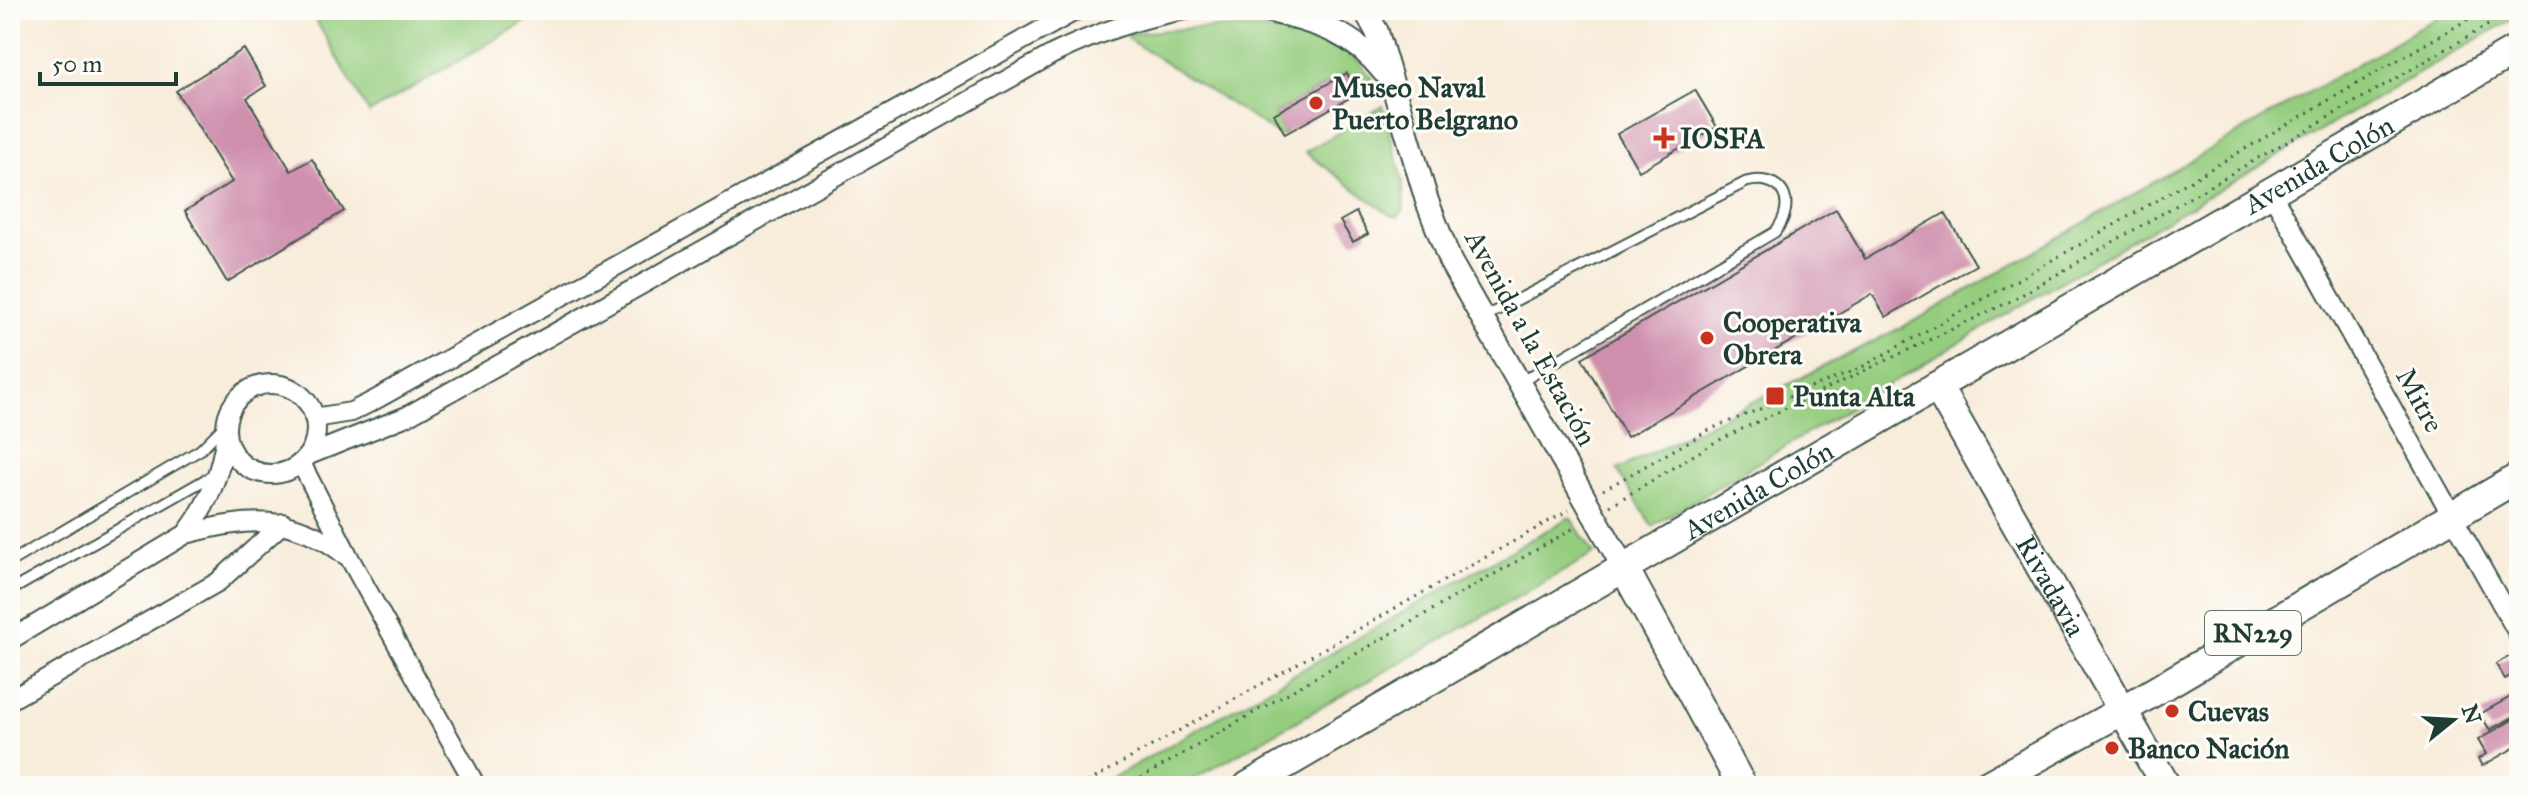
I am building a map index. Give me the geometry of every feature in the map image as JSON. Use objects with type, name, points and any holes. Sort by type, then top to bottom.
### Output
[{"type":"main road","name":"Avenida Colón","points":[[1248,786],[2519,48]]},
{"type":"main road","name":"Rivadavia","points":[[1937,386],[2166,786]]},
{"type":"main road","name":"RN229","points":[[1986,786],[2123,710],[2519,477]]},
{"type":"main road","points":[[1624,568],[1742,786]]},
{"type":"street","points":[[314,418],[351,412],[373,401],[1077,10]]},
{"type":"street","points":[[226,429],[232,452],[238,460],[252,470],[266,474],[281,473],[305,459],[407,416],[1053,54],[1126,23],[1186,10]]},
{"type":"street","points":[[1267,10],[1309,22],[1352,40],[1365,49],[1393,82]]},
{"type":"street","name":"Avenida a la Estación","points":[[1365,10],[1377,32],[1427,201],[1450,261],[1624,568]]},
{"type":"street","name":"Mitre","points":[[2271,192],[2519,635]]},
{"type":"street","points":[[186,534],[200,515],[218,472],[228,415],[237,398],[253,387],[263,385],[282,385],[299,394],[314,418],[315,438],[305,459],[350,559],[476,786]]},
{"type":"street","points":[[10,640],[186,534],[241,523],[283,523],[322,537],[350,559]]},
{"type":"street","points":[[10,700],[218,582],[283,523]]},
{"type":"lane","points":[[1482,318],[1746,182],[1769,180],[1784,194],[1787,211],[1775,232],[1519,383]]},
{"type":"lane","points":[[10,562],[200,450],[226,429]]},
{"type":"lane","points":[[10,591],[218,472]]},
{"type":"path","points":[[1127,786],[1520,561],[1590,508],[1711,429],[1862,367],[2484,10]]},
{"type":"path","points":[[1081,786],[1717,441],[2011,301],[2514,10]]},
{"type":"green space","points":[[310,10],[546,10],[369,113]]},
{"type":"green space","points":[[2450,10],[2519,10],[2519,15],[2076,273],[1652,526],[1617,470],[1918,319]]},
{"type":"green space","points":[[1193,28],[1265,30],[1317,40],[1340,49],[1359,62],[1372,79],[1356,89],[1346,73],[1274,114],[1285,134],[1281,136],[1128,39],[1128,35],[1134,33]]},
{"type":"green space","points":[[1383,106],[1403,182],[1404,210],[1398,217],[1390,215],[1305,152]]},
{"type":"green space","points":[[1570,517],[1594,554],[1181,786],[1098,786]]},
{"type":"building","points":[[244,49],[266,86],[247,98],[291,171],[312,159],[344,211],[227,282],[185,211],[232,182],[176,91]]},
{"type":"building","name":"Museo Naval Puerto Belgrano","points":[[1347,73],[1358,93],[1285,134],[1274,114]]},
{"type":"building","points":[[1695,90],[1717,127],[1639,171],[1617,134]]},
{"type":"building","name":"Cooperativa Obrera","points":[[1836,209],[1865,259],[1945,213],[1976,265],[1886,317],[1872,294],[1627,437],[1582,358]]},
{"type":"building","points":[[1356,212],[1368,234],[1353,242],[1340,221]]},
{"type":"building","points":[[2514,654],[2519,671],[2505,679],[2496,664]]},
{"type":"building","points":[[2516,694],[2519,696],[2519,714],[2490,730],[2480,714]]},
{"type":"building","points":[[2519,716],[2519,745],[2482,766],[2478,759],[2486,754],[2478,740]]},
{"type":"place","name":"Museo Naval Puerto Belgrano","points":[[1316,103]]},
{"type":"place","name":"IOSFA","points":[[1664,138]]},
{"type":"place","name":"Cooperativa Obrera","points":[[1707,338]]},
{"type":"place","name":"Punta Alta","points":[[1775,396]]},
{"type":"place","name":"Cuevas","points":[[2172,711]]},
{"type":"place","name":"Banco Nación","points":[[2112,748]]}]
